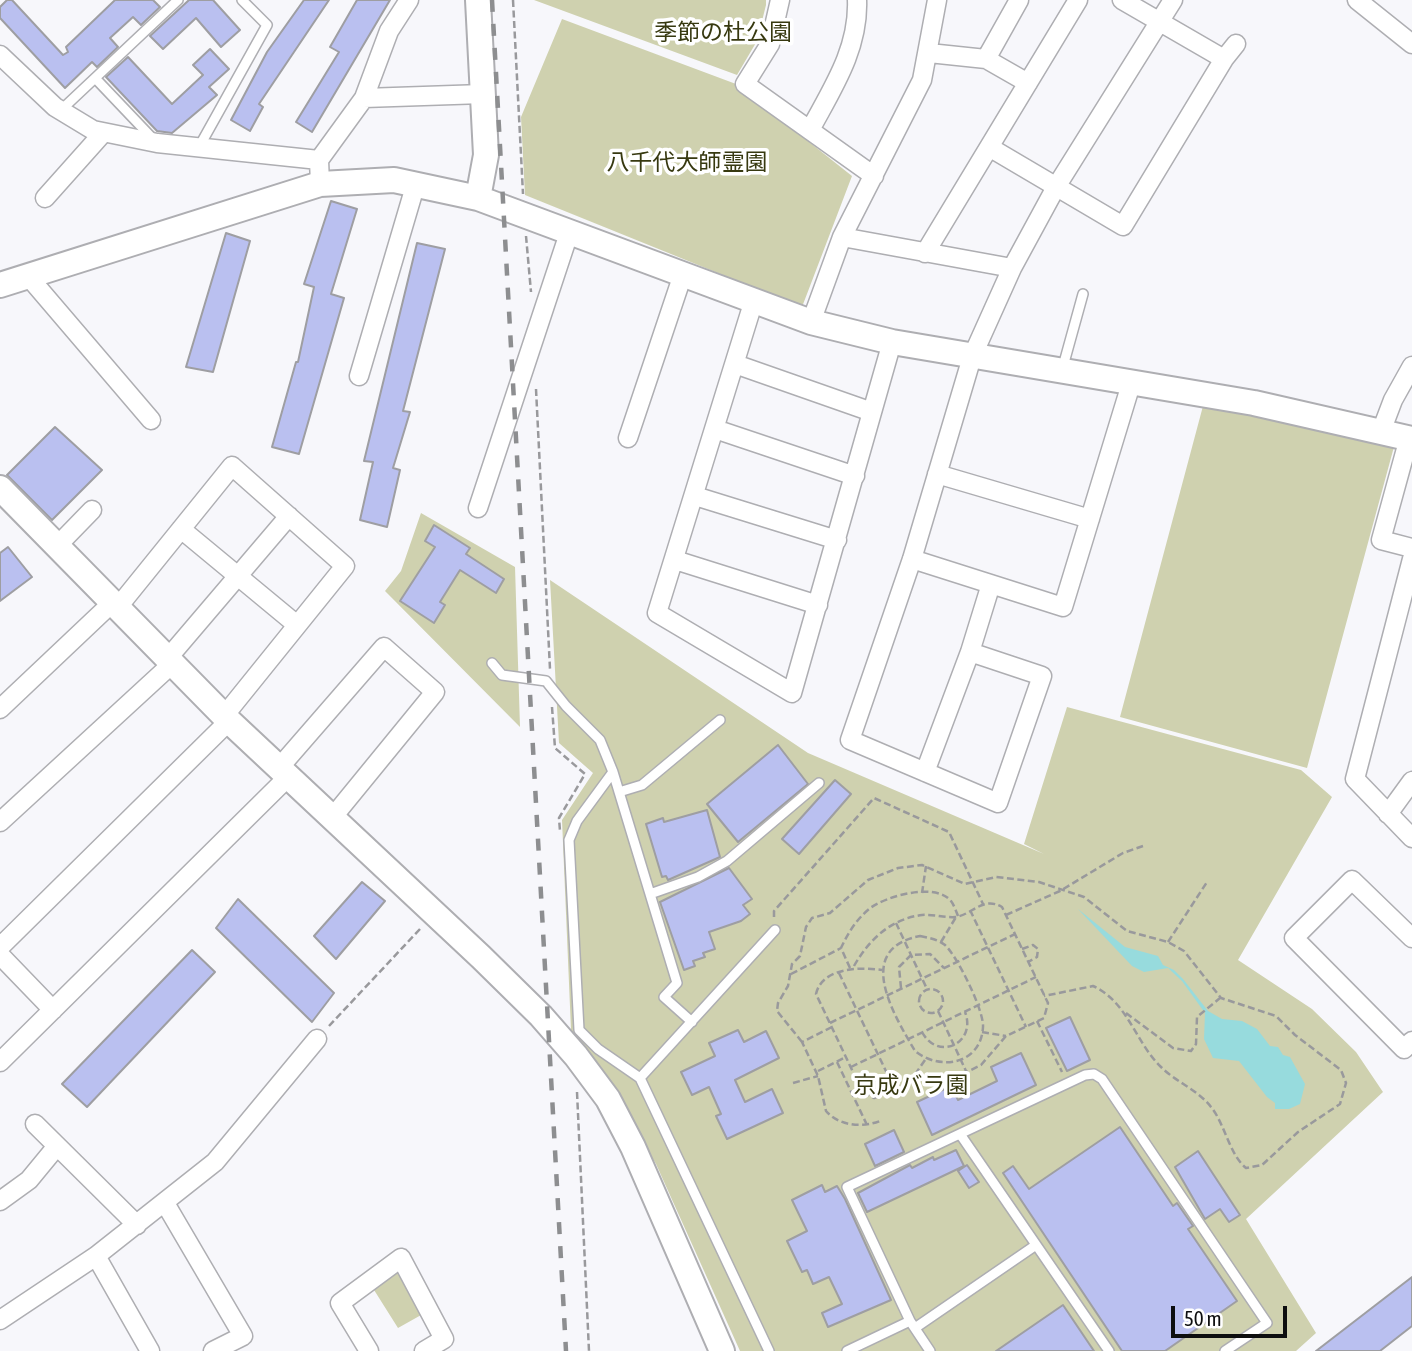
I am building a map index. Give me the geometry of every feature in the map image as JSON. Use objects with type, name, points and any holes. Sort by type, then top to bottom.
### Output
[{"type":"street","points":[[0,285],[320,172],[364,98],[389,31],[409,0]]},
{"type":"street","points":[[478,0],[486,155],[478,198]]},
{"type":"street","points":[[780,0],[770,44],[745,84],[874,176]]},
{"type":"street","points":[[810,130],[844,67],[855,38],[857,0]]},
{"type":"street","points":[[811,322],[842,237],[922,80],[937,0]]},
{"type":"street","points":[[986,58],[1019,0]]},
{"type":"street","points":[[925,253],[1078,0]]},
{"type":"street","points":[[1122,0],[1224,59]]},
{"type":"street","points":[[970,652],[1042,676],[998,803],[850,740],[912,559],[972,357],[1012,268],[1056,187],[1173,0]]},
{"type":"street","points":[[1357,0],[1412,44]]},
{"type":"street","points":[[989,147],[1123,226],[1224,59],[1236,44]]},
{"type":"street","points":[[929,53],[986,58],[1028,83]]},
{"type":"street","points":[[0,55],[60,111],[103,133],[157,143],[200,147],[320,172],[416,183],[478,198],[570,230],[811,322],[892,342],[1254,403],[1382,429],[1410,438],[1381,540],[1412,548]]},
{"type":"street","points":[[364,98],[483,94]]},
{"type":"street","points":[[45,198],[103,133]]},
{"type":"street","points":[[359,376],[416,183]]},
{"type":"street","points":[[478,508],[570,230]]},
{"type":"street","points":[[842,237],[1012,268]]},
{"type":"street","points":[[628,438],[683,274]]},
{"type":"street","points":[[28,276],[151,420]]},
{"type":"street","points":[[754,300],[657,613],[792,693],[892,342]]},
{"type":"street","points":[[735,364],[872,412]]},
{"type":"street","points":[[1382,429],[1393,400],[1412,366]]},
{"type":"street","points":[[912,559],[1063,607],[1131,384]]},
{"type":"street","points":[[715,429],[855,476]]},
{"type":"street","points":[[0,709],[115,604],[232,466],[345,566],[227,719],[0,947]]},
{"type":"street","points":[[937,474],[1090,519]]},
{"type":"street","points":[[0,488],[227,719],[541,1016],[608,1099],[682,1254],[722,1351]]},
{"type":"street","points":[[695,496],[837,540]]},
{"type":"street","points":[[57,546],[92,510]]},
{"type":"street","points":[[0,822],[170,661],[289,516]]},
{"type":"street","points":[[181,529],[298,625]]},
{"type":"street","points":[[1412,559],[1355,779],[1412,838]]},
{"type":"street","points":[[675,560],[818,605]]},
{"type":"street","points":[[925,772],[970,652],[991,584]]},
{"type":"street","points":[[0,1062],[283,773],[384,647],[435,692],[331,818]]},
{"type":"street","points":[[1388,814],[1412,781]]},
{"type":"street","points":[[1412,939],[1352,880],[1294,938],[1404,1049],[1412,1041]]},
{"type":"street","points":[[0,955],[53,1010]]},
{"type":"street","points":[[0,1320],[96,1256],[215,1162],[317,1039]]},
{"type":"street","points":[[35,1124],[137,1225]]},
{"type":"street","points":[[0,1201],[29,1180],[57,1146]]},
{"type":"street","points":[[165,1203],[243,1336],[213,1351]]},
{"type":"street","points":[[96,1256],[150,1351]]},
{"type":"street","points":[[369,1351],[340,1303],[401,1258],[444,1339],[424,1351]]},
{"type":"lane","points":[[200,147],[267,25],[242,0]]},
{"type":"lane","points":[[60,111],[174,1]]},
{"type":"lane","points":[[95,78],[157,143]]},
{"type":"lane","points":[[1062,372],[1083,294]]},
{"type":"lane","points":[[492,663],[502,675],[546,681],[566,706],[600,740],[613,772],[677,983],[664,997],[692,1022]]},
{"type":"lane","points":[[619,792],[642,785],[720,720]]},
{"type":"lane","points":[[613,772],[577,821],[569,840],[579,1030],[598,1049],[640,1079],[769,1351]]},
{"type":"lane","points":[[650,894],[698,877],[727,861],[819,783]]},
{"type":"lane","points":[[640,1079],[775,930]]},
{"type":"lane","points":[[930,1351],[912,1325],[847,1187],[1067,1083],[1094,1074],[1102,1079],[1267,1323],[1225,1351]]},
{"type":"lane","points":[[960,1134],[1109,1351]]},
{"type":"lane","points":[[847,1351],[912,1325],[1036,1245]]},
{"type":"path","points":[[775,930],[774,911],[874,799],[949,832],[983,904]]},
{"type":"path","points":[[1006,915],[1060,891],[1102,864],[1143,846]]},
{"type":"path","points":[[922,893],[926,866]]},
{"type":"path","points":[[880,1121],[867,1126],[844,1123],[831,1116],[822,1102],[817,1074],[802,1042],[777,1011],[793,964],[800,956],[806,927],[813,918],[830,913],[868,880],[898,868],[926,866],[955,881],[974,884],[989,878],[1039,882],[1096,904],[1127,931],[1168,942],[1197,964],[1221,998],[1276,1016],[1295,1035],[1340,1070],[1346,1083],[1340,1104],[1298,1132],[1258,1168],[1241,1164],[1212,1108],[1160,1066],[1142,1045],[1126,1013]]},
{"type":"path","points":[[1168,942],[1207,882]]},
{"type":"path","points":[[790,975],[841,948],[850,928],[871,907],[893,896],[922,893],[950,899],[957,916]]},
{"type":"path","points":[[852,967],[883,929],[896,923],[924,915],[957,916],[983,904],[999,905],[1036,977],[1048,1011],[1037,1021],[1006,1036],[981,1065],[956,1078],[919,1079],[878,1098],[870,1097],[862,1091],[817,990],[824,980],[852,967],[882,970]]},
{"type":"path","points":[[970,910],[1026,1027]]},
{"type":"path","points":[[317,1039],[434,914]]},
{"type":"path","points":[[941,943],[957,916]]},
{"type":"path","points":[[896,923],[928,989],[941,994],[943,1001],[938,1011]]},
{"type":"path","points":[[830,1023],[1015,934]]},
{"type":"path","points":[[920,936],[941,943],[956,962],[981,1014],[982,1032],[972,1052],[961,1060],[948,1064],[926,1059],[915,1051],[887,995],[882,970],[888,954],[904,941],[920,936]]},
{"type":"path","points":[[1022,949],[1031,945],[1038,949],[1037,957],[1028,962]]},
{"type":"path","points":[[841,948],[852,967]]},
{"type":"path","points":[[901,989],[899,967],[911,955],[930,954],[944,968]]},
{"type":"path","points":[[839,973],[895,1090]]},
{"type":"path","points":[[851,1067],[1036,977]]},
{"type":"path","points":[[1044,996],[1093,986],[1173,1048],[1186,1052],[1195,1049],[1199,1013],[1221,998]]},
{"type":"path","points":[[928,989],[919,998],[920,1006],[929,1013],[938,1011]]},
{"type":"path","points":[[938,1011],[967,1072]]},
{"type":"path","points":[[922,1032],[926,1040],[939,1048],[954,1046],[966,1035],[968,1027],[965,1012]]},
{"type":"path","points":[[1037,1021],[1067,1083]]},
{"type":"path","points":[[802,1042],[832,1027]]},
{"type":"path","points":[[982,1032],[1006,1036]]},
{"type":"path","points":[[793,1083],[817,1074],[846,1057]]},
{"type":"path","points":[[909,1083],[926,1059]]},
{"type":"path","points":[[837,1062],[867,1126]]},
{"type":"green space","name":"季節の杜公園","points":[[534,0],[766,0],[766,5],[757,41],[737,75]]},
{"type":"green space","name":"八千代大師霊園","points":[[562,19],[736,84],[852,176],[802,307],[525,195],[521,117]]},
{"type":"green space","points":[[1203,406],[1395,443],[1307,768],[1120,717]]},
{"type":"green space","points":[[421,513],[515,567],[520,727],[385,591],[401,571]]},
{"type":"green space","name":"京成バラ園","points":[[550,580],[808,753],[1044,854],[1024,844],[1067,707],[1301,770],[1332,797],[1238,960],[1312,1009],[1356,1052],[1383,1092],[1246,1219],[1316,1333],[1296,1351],[740,1351],[656,1164],[571,1030],[562,820],[593,773],[559,743]]},
{"type":"green space","points":[[401,1258],[430,1310],[398,1328],[369,1282]]},
{"type":"water","points":[[1078,909],[1125,947],[1158,956],[1163,965],[1174,970],[1183,979],[1208,1011],[1222,1019],[1242,1021],[1257,1029],[1270,1046],[1278,1047],[1283,1055],[1290,1057],[1305,1084],[1300,1104],[1289,1109],[1275,1109],[1275,1103],[1267,1097],[1239,1061],[1213,1058],[1204,1039],[1205,1013],[1182,981],[1168,968],[1144,972],[1132,966]]},
{"type":"building","points":[[7,0],[12,0],[63,55],[68,52],[66,47],[115,0],[153,0],[160,7],[141,25],[133,17],[110,38],[118,47],[97,67],[92,62],[65,88],[0,18],[0,7]]},
{"type":"building","points":[[189,0],[213,0],[240,30],[221,47],[196,18],[163,49],[150,36]]},
{"type":"building","points":[[304,0],[329,0],[259,104],[263,107],[250,131],[231,120],[267,52]]},
{"type":"building","points":[[357,0],[390,0],[312,132],[296,122],[339,52],[330,47]]},
{"type":"building","points":[[210,49],[229,69],[209,87],[217,95],[172,133],[157,131],[106,77],[128,57],[172,104],[203,75],[193,65]]},
{"type":"building","points":[[331,201],[357,209],[331,294],[344,298],[299,454],[272,447],[298,362],[314,287],[304,284]]},
{"type":"building","points":[[226,233],[250,241],[213,372],[186,367]]},
{"type":"building","points":[[417,243],[445,249],[403,411],[410,412],[393,468],[400,470],[387,527],[360,520],[373,462],[364,461]]},
{"type":"building","points":[[55,427],[102,470],[52,520],[7,475]]},
{"type":"building","points":[[434,525],[470,548],[466,554],[504,579],[496,593],[460,570],[440,602],[445,605],[434,623],[400,601],[435,547],[425,541]]},
{"type":"building","points":[[8,547],[32,577],[0,601],[0,553]]},
{"type":"building","points":[[778,745],[808,784],[738,842],[707,804]]},
{"type":"building","points":[[835,780],[851,794],[799,854],[782,839]]},
{"type":"building","points":[[707,810],[720,857],[668,880],[666,876],[662,877],[646,824]]},
{"type":"building","points":[[729,868],[752,899],[743,905],[750,914],[741,921],[709,932],[715,949],[703,953],[705,957],[693,961],[695,966],[684,970],[660,902]]},
{"type":"building","points":[[362,882],[385,901],[336,959],[314,936]]},
{"type":"building","points":[[238,899],[334,993],[312,1022],[216,928]]},
{"type":"building","points":[[192,950],[215,972],[87,1107],[62,1084]]},
{"type":"building","points":[[1070,1017],[1090,1060],[1067,1071],[1046,1028]]},
{"type":"building","points":[[738,1030],[744,1042],[766,1031],[779,1058],[735,1080],[745,1102],[772,1089],[783,1113],[727,1139],[716,1116],[721,1114],[709,1087],[692,1095],[681,1072],[715,1056],[709,1043]]},
{"type":"building","points":[[1021,1053],[1036,1085],[932,1135],[917,1102],[951,1086],[958,1100],[997,1081],[991,1067]]},
{"type":"building","points":[[1120,1127],[1173,1206],[1177,1203],[1193,1226],[1188,1229],[1237,1301],[1165,1351],[1122,1351],[1003,1173],[1013,1166],[1029,1189]]},
{"type":"building","points":[[894,1130],[904,1152],[875,1166],[865,1144]]},
{"type":"building","points":[[956,1150],[964,1166],[867,1212],[858,1193],[910,1165],[912,1168],[933,1157],[934,1160]]},
{"type":"building","points":[[1198,1151],[1240,1215],[1229,1222],[1220,1209],[1205,1219],[1175,1167]]},
{"type":"building","points":[[967,1165],[979,1182],[969,1188],[958,1171]]},
{"type":"building","points":[[822,1185],[825,1192],[837,1186],[845,1199],[891,1300],[828,1327],[822,1313],[842,1304],[829,1277],[813,1284],[807,1270],[802,1272],[787,1241],[807,1231],[792,1200]]},
{"type":"building","points":[[1412,1277],[1412,1326],[1380,1351],[1316,1351]]},
{"type":"building","points":[[1063,1305],[1094,1351],[996,1351]]},
{"type":"railway","points":[[492,0],[566,1351]]}]
